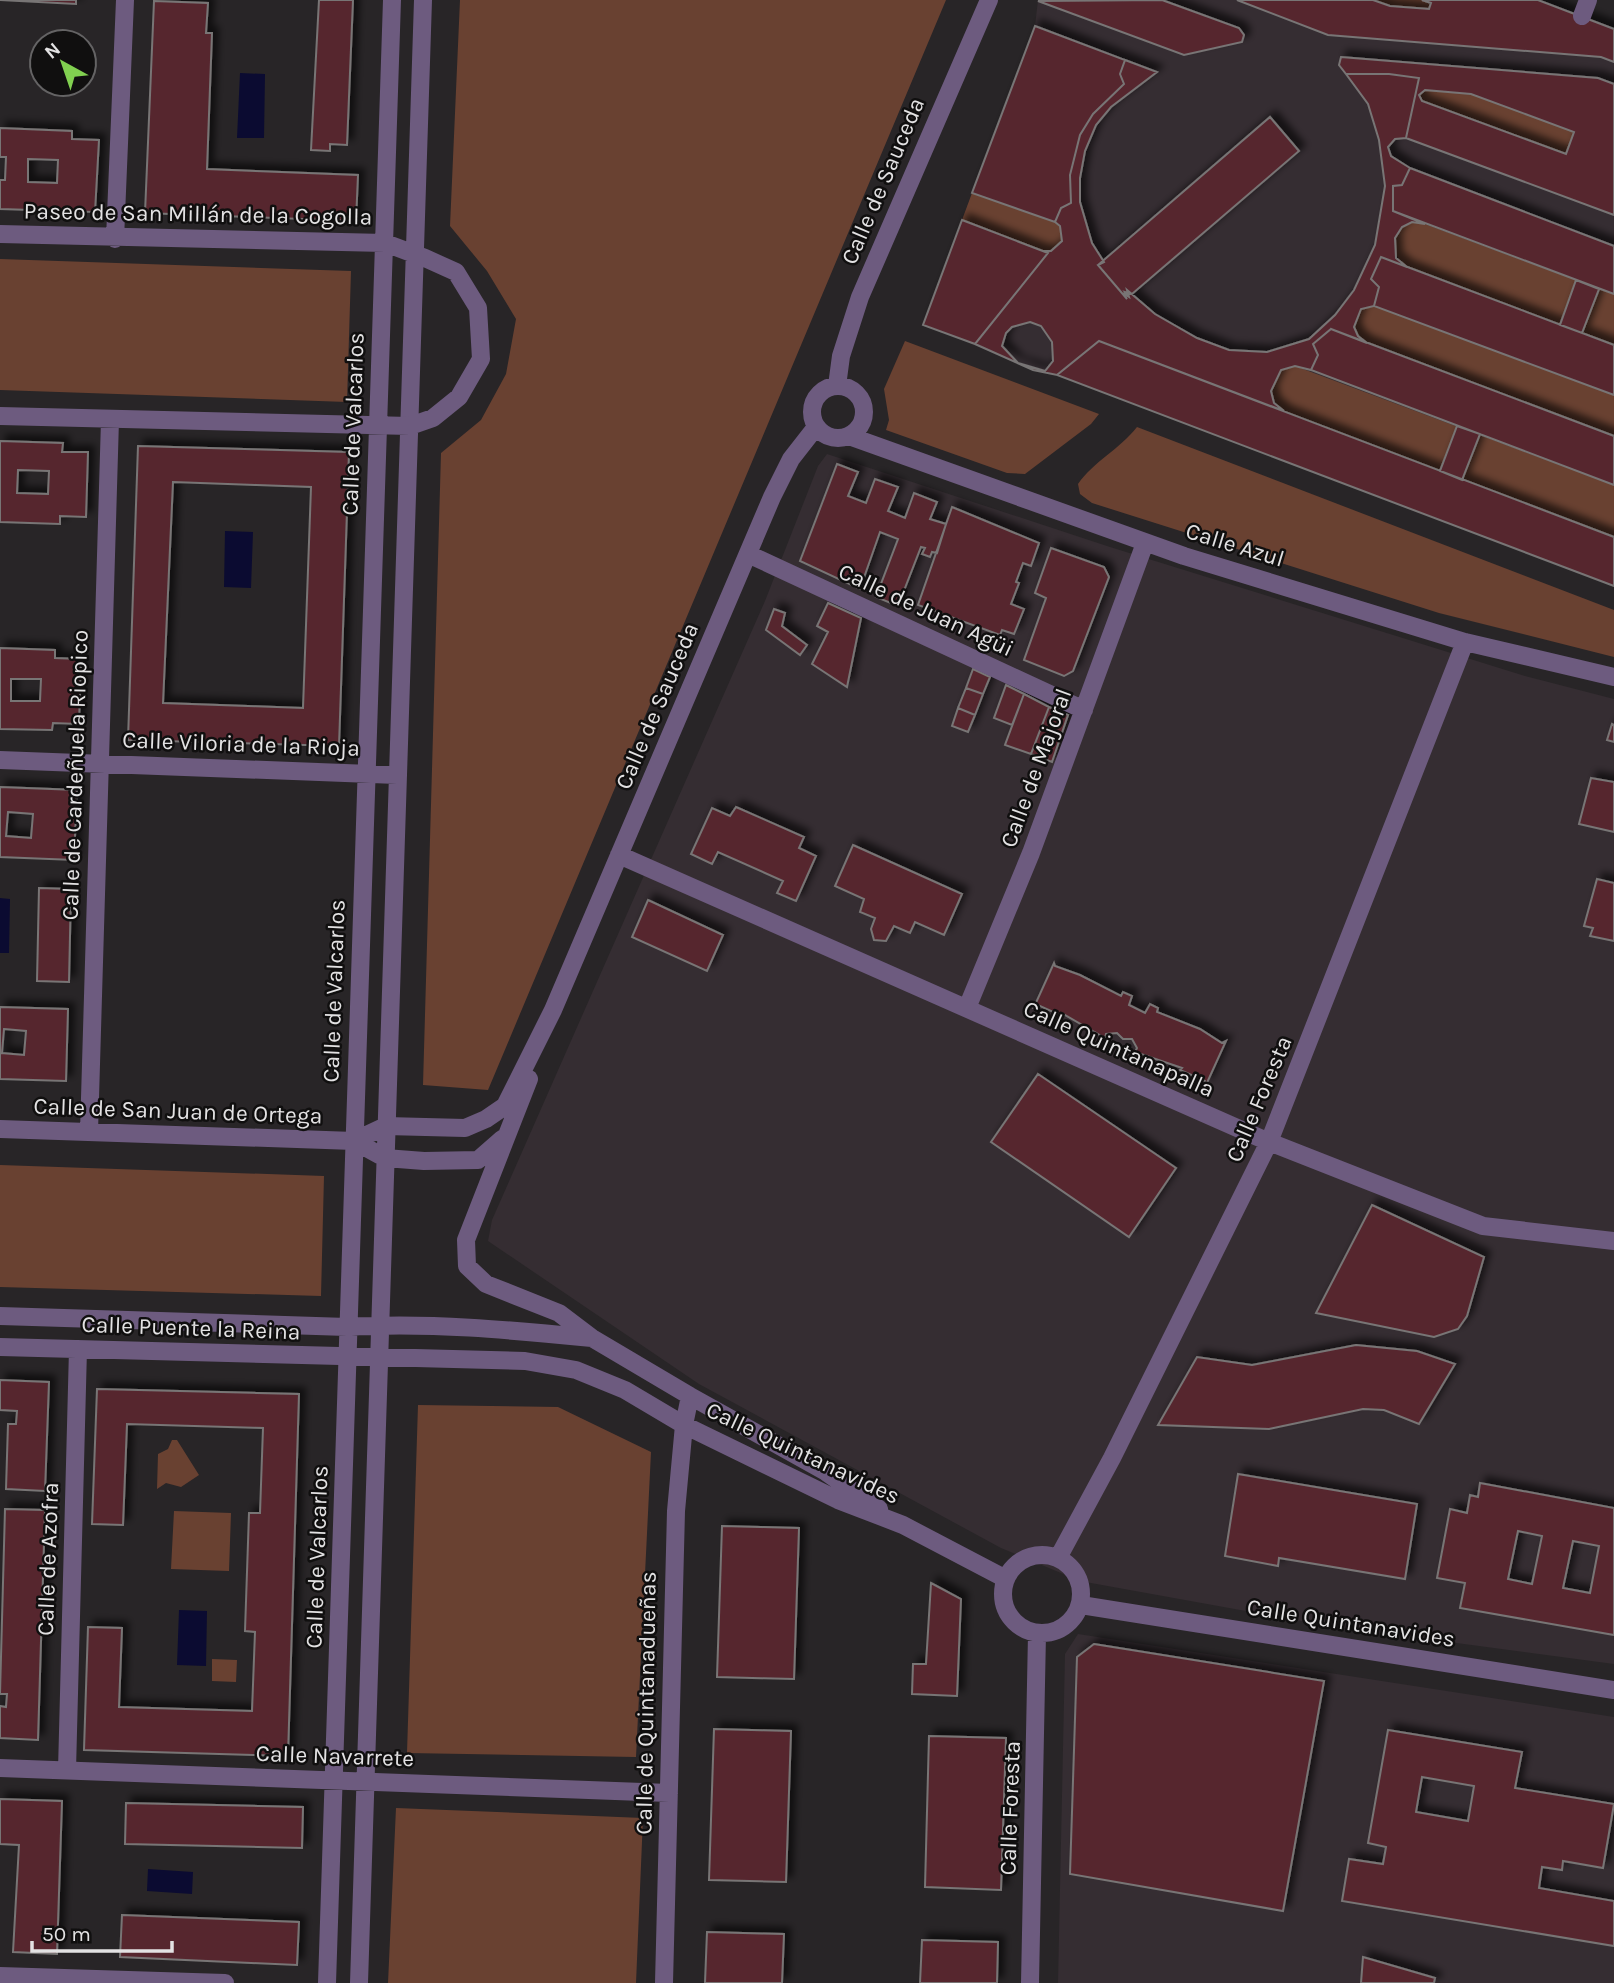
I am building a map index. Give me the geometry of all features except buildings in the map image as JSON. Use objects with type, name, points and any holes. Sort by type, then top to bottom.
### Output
[{"type":"street","points":[[115,239],[125,0]]},
{"type":"street","name":"Calle de Valcarlos","points":[[327,1983],[392,0]]},
{"type":"street","points":[[359,1983],[423,0]]},
{"type":"street","name":"Calle de Sauceda","points":[[836,386],[841,356],[860,297],[989,0]]},
{"type":"street","name":"Paseo de San Millán de la Cogolla","points":[[0,234],[115,239],[385,243],[456,272],[478,308],[481,359],[459,397],[433,418],[410,426],[377,428],[0,416]]},
{"type":"street","points":[[836,386],[850,389],[864,405],[863,420],[849,436],[837,438],[825,435],[816,427],[813,418],[815,401],[820,393],[836,386]]},
{"type":"street","name":"Calle de Cardeñuela Riopico","points":[[89,1132],[110,420]]},
{"type":"street","name":"Calle de Sauceda","points":[[592,1338],[559,1313],[486,1284],[467,1266],[466,1240],[553,1010],[748,554],[790,459],[816,427]]},
{"type":"street","name":"Calle Azul","points":[[849,436],[1145,543],[1465,642],[1614,677]]},
{"type":"street","name":"Calle de Majoral","points":[[967,1008],[1031,853],[1145,543]]},
{"type":"street","name":"Calle de Juan Agüi","points":[[748,554],[1084,710]]},
{"type":"street","name":"Calle Foresta","points":[[1058,1558],[1112,1458],[1269,1142],[1465,642]]},
{"type":"street","name":"Calle Viloria de la Rioja","points":[[0,760],[397,775]]},
{"type":"street","name":"Calle Quintanapalla","points":[[619,855],[1269,1142],[1483,1226],[1614,1241]]},
{"type":"street","name":"Calle de Sauceda","points":[[386,1126],[465,1128],[486,1119],[505,1106],[553,1010]]},
{"type":"street","name":"Calle de San Juan de Ortega","points":[[354,1141],[386,1126]]},
{"type":"street","name":"Calle de San Juan de Ortega","points":[[0,1129],[354,1141],[385,1158]]},
{"type":"street","name":"Calle de Sauceda","points":[[385,1158],[478,1160],[493,1150],[509,1131]]},
{"type":"street","name":"Calle Puente la Reina","points":[[0,1316],[347,1327],[380,1325]]},
{"type":"street","name":"Calle Quintanavides","points":[[380,1325],[509,1330],[592,1338],[826,1472],[903,1525]]},
{"type":"street","name":"Calle Puente la Reina","points":[[0,1347],[380,1357]]},
{"type":"street","name":"Calle de Azofra","points":[[66,1769],[78,1349]]},
{"type":"street","name":"Calle Quintanavides","points":[[380,1357],[525,1361],[576,1370],[625,1390],[684,1425],[838,1500],[903,1525],[1006,1579]]},
{"type":"street","name":"Calle Quintanavides","points":[[684,1425],[690,1396]]},
{"type":"street","name":"Calle de Quintanadueñas","points":[[664,1983],[676,1511],[684,1425]]},
{"type":"street","points":[[1048,1555],[1058,1558],[1078,1577],[1081,1605],[1075,1617],[1064,1628],[1037,1634],[1025,1630],[1007,1614],[1003,1590],[1006,1579],[1018,1562],[1028,1557],[1048,1555]]},
{"type":"street","name":"Calle Quintanavides","points":[[1081,1605],[1614,1690]]},
{"type":"street","name":"Calle Foresta","points":[[1030,1983],[1037,1634]]},
{"type":"street","name":"Calle Navarrete","points":[[0,1768],[668,1793]]},
{"type":"street","points":[[0,1976],[225,1983]]},
{"type":"shaded area","points":[[460,0],[946,0],[488,1090],[423,1085],[441,453],[481,420],[506,374],[516,319],[487,271],[450,226]]},
{"type":"shaded area","points":[[1038,0],[1538,0],[1614,29],[1614,586],[1046,371],[1033,370],[1010,357],[923,325],[1035,26]]},
{"type":"shaded area","points":[[1373,0],[1422,0],[1432,5],[1429,9],[1390,6]]},
{"type":"shaded area","points":[[240,73],[265,74],[264,138],[237,138]]},
{"type":"shaded area","points":[[1425,90],[1471,94],[1574,132],[1566,154],[1422,101],[1419,95]]},
{"type":"shaded area","points":[[972,193],[1055,222],[1060,226],[1062,241],[1051,251],[1043,251],[962,220]]},
{"type":"shaded area","points":[[1412,222],[1425,224],[1614,294],[1614,345],[1407,267],[1398,258],[1394,248],[1402,227]]},
{"type":"shaded area","points":[[0,259],[351,271],[347,402],[0,390]]},
{"type":"shaded area","points":[[1371,305],[1614,395],[1614,436],[1367,343],[1358,336],[1354,327],[1361,309]]},
{"type":"shaded area","points":[[905,341],[1099,414],[1091,424],[1025,474],[1007,473],[886,430],[889,420],[884,389]]},
{"type":"shaded area","points":[[1295,366],[1614,485],[1614,537],[1284,411],[1273,397],[1272,387],[1281,370]]},
{"type":"shaded area","points":[[1137,427],[1614,610],[1614,657],[1439,613],[1092,503],[1080,494],[1078,484]]},
{"type":"shaded area","points":[[827,454],[1110,547],[1525,676],[1614,699],[1614,1664],[1329,1626],[1080,1581],[1001,1548],[699,1384],[488,1241],[492,1220],[765,601],[818,466]]},
{"type":"shaded area","points":[[225,531],[253,532],[251,588],[224,587]]},
{"type":"shaded area","points":[[0,898],[10,899],[9,953],[0,953]]},
{"type":"shaded area","points":[[0,1165],[324,1176],[321,1296],[0,1287]]},
{"type":"shaded area","points":[[418,1405],[558,1407],[651,1452],[636,1757],[407,1753]]},
{"type":"shaded area","points":[[172,1440],[177,1440],[199,1475],[181,1487],[166,1483],[157,1489],[158,1454],[168,1449]]},
{"type":"shaded area","points":[[174,1511],[231,1513],[229,1571],[171,1569]]},
{"type":"shaded area","points":[[179,1610],[207,1611],[206,1666],[177,1665]]},
{"type":"shaded area","points":[[1078,1634],[1614,1717],[1614,1983],[1058,1983],[1065,1654]]},
{"type":"shaded area","points":[[212,1659],[237,1660],[236,1682],[212,1681]]},
{"type":"shaded area","points":[[396,1808],[643,1818],[636,1983],[388,1983]]},
{"type":"shaded area","points":[[148,1869],[193,1872],[192,1894],[147,1891]]}]
